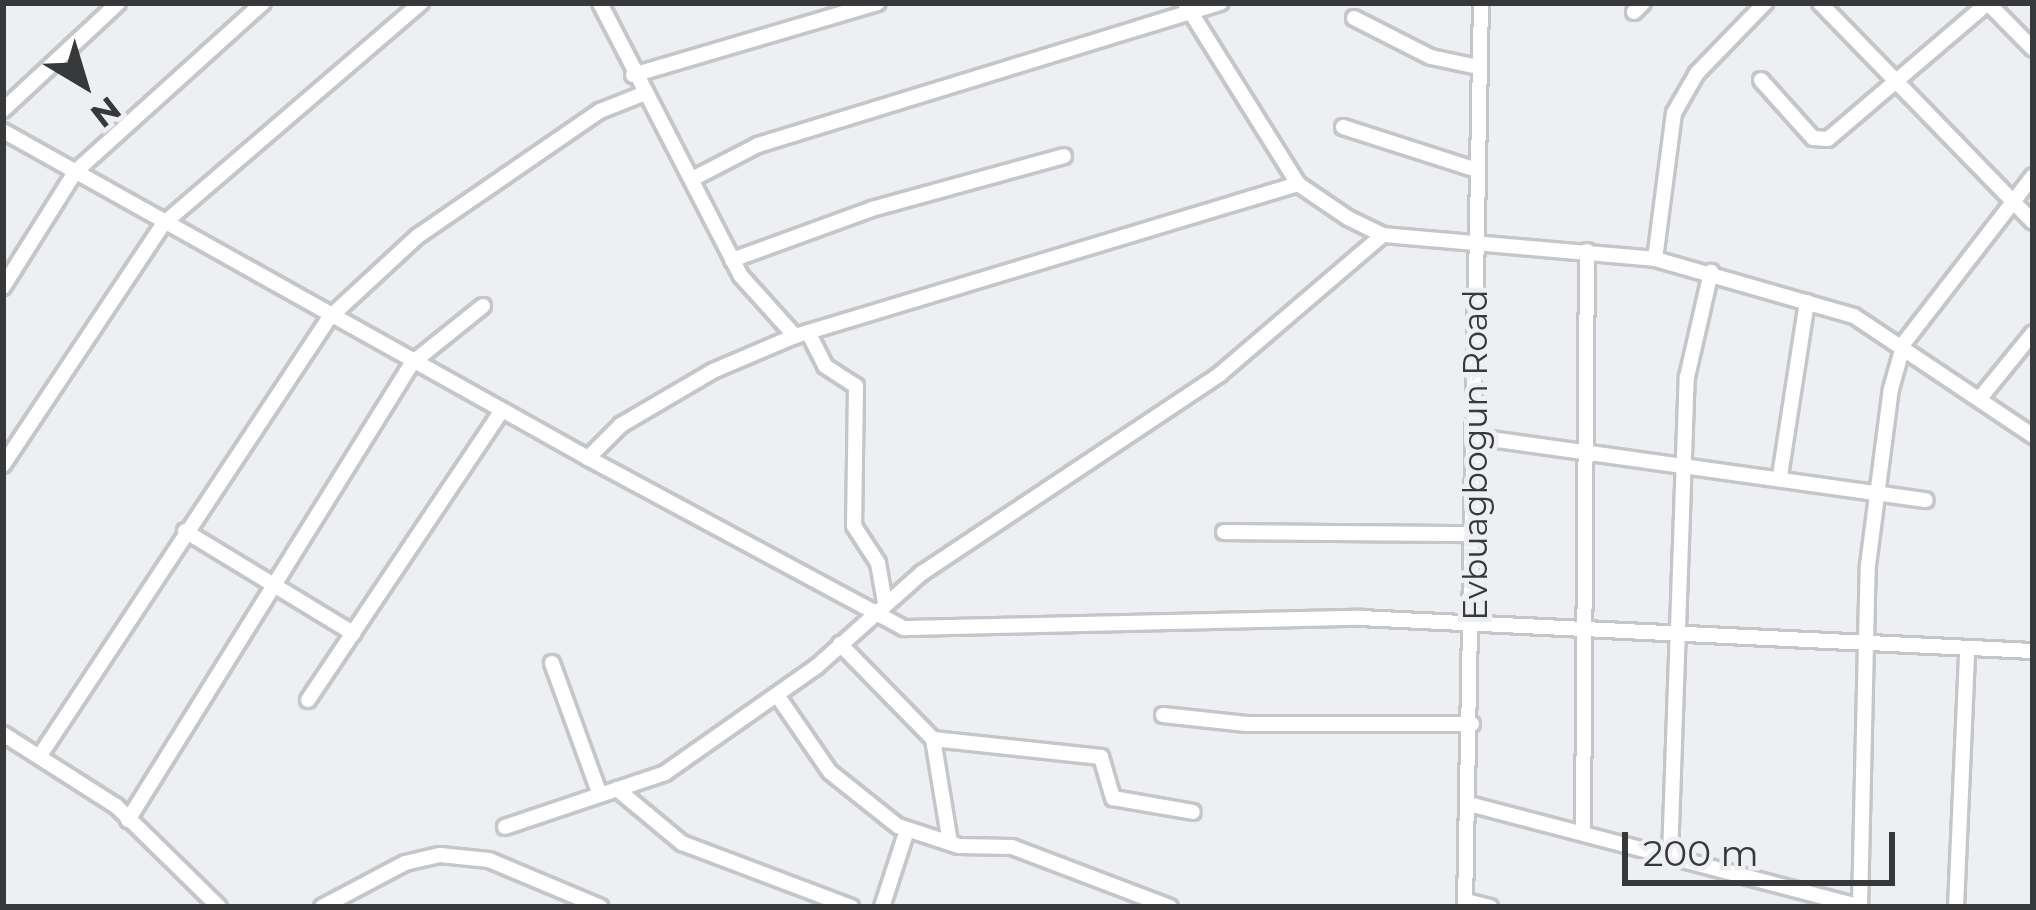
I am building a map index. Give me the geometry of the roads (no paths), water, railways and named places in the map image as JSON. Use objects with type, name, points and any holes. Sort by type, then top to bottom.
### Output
[{"type":"street","points":[[3,110],[118,3]]},
{"type":"street","points":[[3,287],[75,172],[263,3]]},
{"type":"street","points":[[3,465],[163,224],[421,3]]},
{"type":"street","points":[[600,3],[643,94],[696,177],[732,260],[825,366],[856,386],[854,526],[878,563],[885,601]]},
{"type":"street","points":[[633,75],[878,3]]},
{"type":"street","points":[[696,177],[776,139],[1189,9],[1221,3]]},
{"type":"street","name":"Evbuagbogun Road","points":[[1466,904],[1475,622],[1481,3]]},
{"type":"street","points":[[1655,259],[1674,113],[1697,74],[1765,3]]},
{"type":"street","points":[[1820,3],[2033,222]]},
{"type":"street","points":[[1761,80],[1822,140],[1890,79],[1988,3],[2033,49]]},
{"type":"street","points":[[1189,9],[1298,184],[1383,235],[1587,251],[1711,272],[1807,302],[1904,343],[2033,436]]},
{"type":"street","points":[[1354,18],[1431,57],[1478,68]]},
{"type":"street","points":[[41,754],[124,640],[185,531],[329,318],[418,236],[600,111],[643,94]]},
{"type":"street","points":[[1342,127],[1477,170]]},
{"type":"street","points":[[3,131],[329,318],[870,616],[932,629],[1475,622],[1589,635],[2033,651]]},
{"type":"street","points":[[732,260],[872,209],[1064,156]]},
{"type":"street","points":[[1469,804],[1860,907],[1874,492],[1904,343],[2033,176]]},
{"type":"street","points":[[588,458],[621,425],[713,371],[801,334],[1298,184]]},
{"type":"street","points":[[505,827],[665,773],[777,695],[885,601],[1220,374],[1383,235]]},
{"type":"street","points":[[1583,832],[1589,635],[1587,251]]},
{"type":"street","points":[[1670,857],[1682,637],[1687,377],[1711,272]]},
{"type":"street","points":[[1780,476],[1807,302]]},
{"type":"street","points":[[128,820],[412,363],[482,306]]},
{"type":"street","points":[[1981,397],[2033,333]]},
{"type":"street","points":[[308,700],[501,412]]},
{"type":"street","points":[[1476,437],[1926,500]]},
{"type":"street","points":[[185,531],[271,588],[352,633]]},
{"type":"street","points":[[1224,532],[1475,533]]},
{"type":"street","points":[[840,644],[933,739],[950,843]]},
{"type":"street","points":[[1956,907],[1967,650]]},
{"type":"street","points":[[552,664],[600,795]]},
{"type":"street","points":[[777,695],[830,772],[907,830],[950,843],[1012,847],[1170,907]]},
{"type":"street","points":[[1163,716],[1247,724],[1472,724]]},
{"type":"street","points":[[3,734],[41,754],[128,820],[219,907]]},
{"type":"street","points":[[933,739],[1101,757],[1113,798],[1193,812]]},
{"type":"street","points":[[617,789],[682,843],[850,907]]},
{"type":"street","points":[[882,907],[907,830]]},
{"type":"street","points":[[322,907],[405,863],[440,855],[489,860],[601,907]]},
{"type":"street","points":[[1466,904],[1490,907]]}]
